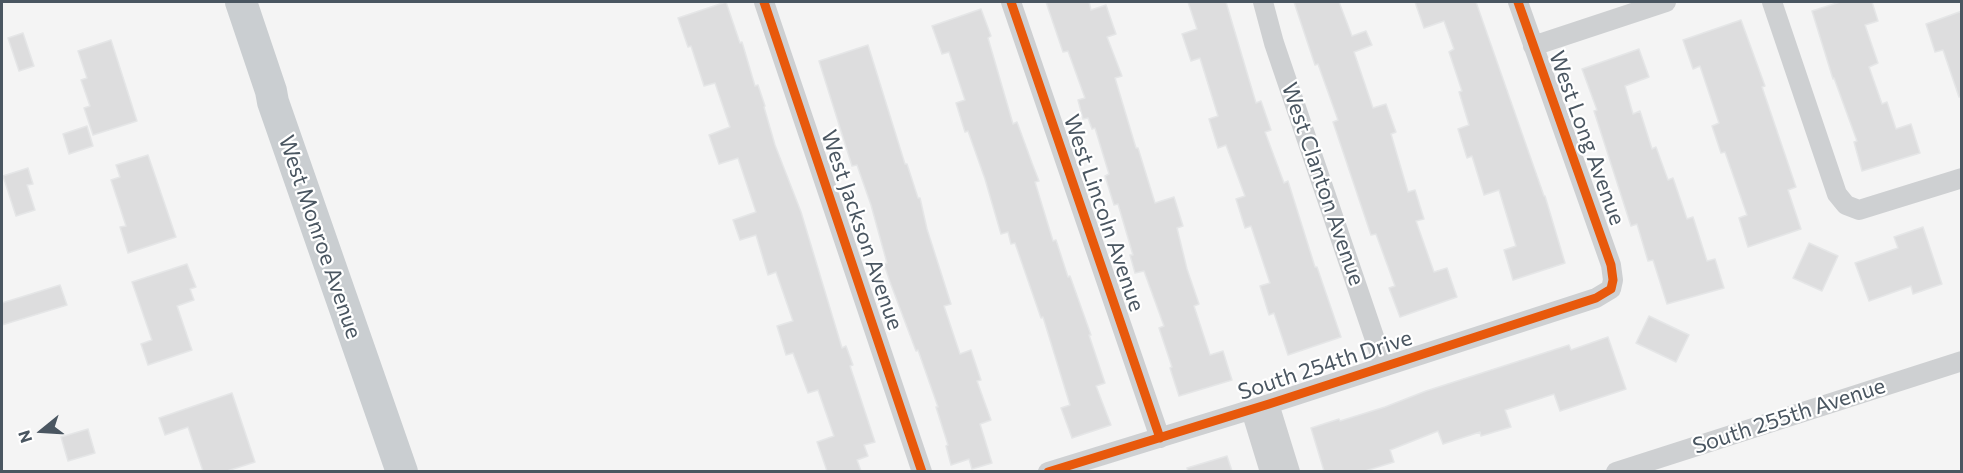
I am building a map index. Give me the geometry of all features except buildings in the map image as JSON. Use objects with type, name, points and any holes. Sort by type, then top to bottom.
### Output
[{"type":"main road","name":"West Monroe Avenue","points":[[241,2],[273,102],[402,471]]},
{"type":"street","name":"West Jackson Avenue","points":[[764,2],[922,471]]},
{"type":"street","name":"West Lincoln Avenue","points":[[1011,2],[1160,438]]},
{"type":"street","name":"West Clanton Avenue","points":[[1263,2],[1274,43],[1384,366]]},
{"type":"street","name":"West Long Avenue","points":[[1518,2],[1611,265],[1613,280],[1611,289]]},
{"type":"street","points":[[1533,46],[1666,2]]},
{"type":"street","points":[[1772,2],[1837,194],[1846,205],[1859,210],[1962,178]]},
{"type":"street","name":"South 254th Drive","points":[[1048,471],[1260,407],[1596,298],[1611,289]]},
{"type":"street","name":"South 255th Avenue","points":[[1616,471],[1962,361]]},
{"type":"street","points":[[1260,407],[1270,471]]},
{"type":"street","points":[[1260,407],[1290,471]]},
{"type":"cycle path","points":[[764,2],[922,472]]},
{"type":"cycle path","points":[[1011,2],[1160,438]]},
{"type":"cycle path","points":[[1048,472],[1269,404],[1596,298],[1611,289],[1613,280],[1611,265],[1518,2]]}]
